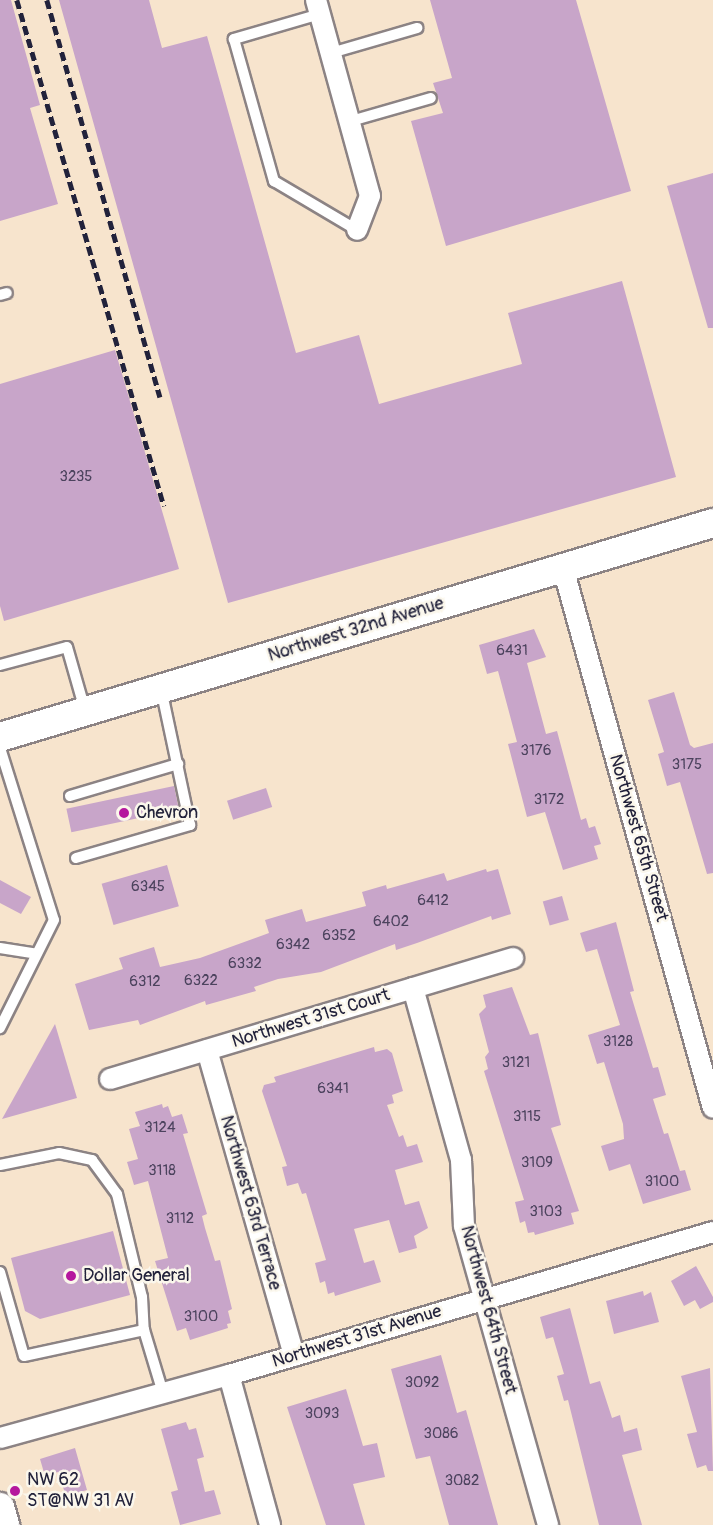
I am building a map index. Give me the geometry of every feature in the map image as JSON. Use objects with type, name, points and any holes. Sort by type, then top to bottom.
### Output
[{"type":"main road","name":"Northwest 32nd Avenue","points":[[0,737],[713,523]]},
{"type":"main road","points":[[0,1507],[5,1525]]},
{"type":"street","points":[[318,4],[370,196],[357,230]]},
{"type":"street","name":"Northwest 65th Street","points":[[563,568],[713,1108]]},
{"type":"street","name":"Northwest 31st Court","points":[[110,1079],[513,958]]},
{"type":"street","name":"Northwest 64th Street","points":[[413,988],[461,1160],[464,1226],[548,1525]]},
{"type":"street","name":"Northwest 63rd Terrace","points":[[207,1050],[294,1356]]},
{"type":"street","name":"Northwest 31st Avenue","points":[[0,1437],[230,1375],[713,1232]]},
{"type":"street","points":[[230,1375],[270,1525]]},
{"type":"lane","points":[[318,4],[234,39],[274,181],[357,230]]},
{"type":"lane","points":[[331,53],[417,28]]},
{"type":"lane","points":[[351,121],[431,98]]},
{"type":"lane","points":[[0,665],[67,647],[85,711]]},
{"type":"lane","points":[[76,858],[190,825],[161,688]]},
{"type":"lane","points":[[0,748],[54,920],[0,1028]]},
{"type":"lane","points":[[70,796],[178,764]]},
{"type":"lane","points":[[0,948],[37,954]]},
{"type":"lane","points":[[0,1165],[59,1153],[92,1160],[117,1194],[142,1297],[144,1330],[163,1393]]},
{"type":"lane","points":[[1,1278],[24,1356],[144,1330]]},
{"type":"building","points":[[0,0],[11,0],[40,105],[30,108],[58,204],[0,221]]},
{"type":"building","points":[[59,0],[149,0],[162,48],[207,36],[296,353],[359,335],[379,404],[522,364],[508,313],[622,281],[676,477],[228,603]]},
{"type":"building","points":[[430,0],[576,0],[631,191],[446,246],[411,121],[443,113],[433,83],[452,78]]},
{"type":"building","points":[[713,173],[713,328],[708,328],[667,186]]},
{"type":"building","points":[[115,350],[179,569],[4,621],[0,606],[0,384]]},
{"type":"building","points":[[534,629],[546,657],[527,663],[546,734],[557,731],[581,820],[586,818],[589,828],[595,826],[601,844],[594,846],[598,859],[563,870],[545,812],[527,817],[508,744],[517,742],[498,671],[487,674],[479,645]]},
{"type":"building","points":[[674,692],[690,745],[694,748],[713,743],[713,873],[707,874],[680,782],[667,786],[658,754],[664,752],[648,700]]},
{"type":"building","name":"Chevron","points":[[174,786],[179,809],[71,832],[66,809]]},
{"type":"building","points":[[266,788],[272,807],[233,820],[227,801]]},
{"type":"building","points":[[167,865],[179,906],[113,925],[102,884]]},
{"type":"building","points":[[486,869],[487,872],[498,869],[511,914],[492,920],[491,916],[396,950],[395,944],[321,972],[278,979],[254,987],[256,991],[206,1005],[205,1001],[140,1025],[138,1020],[89,1030],[75,984],[123,969],[119,958],[154,947],[160,967],[200,958],[269,933],[265,920],[302,909],[306,922],[366,906],[362,892],[386,885],[387,889],[444,873],[447,881]]},
{"type":"building","points":[[0,880],[31,897],[21,914],[0,903]]},
{"type":"building","points":[[562,896],[569,920],[550,926],[543,902]]},
{"type":"building","points":[[616,922],[634,991],[630,992],[653,1068],[658,1067],[666,1095],[653,1099],[664,1134],[668,1133],[680,1171],[685,1170],[691,1190],[643,1204],[630,1164],[609,1171],[601,1146],[624,1139],[623,1124],[604,1062],[597,1064],[588,1035],[620,1025],[597,949],[586,952],[580,933]]},
{"type":"building","points":[[512,987],[530,1035],[538,1033],[561,1125],[551,1128],[579,1211],[571,1213],[574,1224],[535,1235],[534,1232],[528,1233],[525,1221],[520,1223],[515,1202],[524,1200],[484,1071],[488,1069],[485,1057],[489,1052],[479,1014],[486,1007],[483,995]]},
{"type":"building","points":[[55,1024],[77,1098],[2,1119]]},
{"type":"building","points":[[374,1047],[375,1052],[387,1049],[392,1053],[403,1091],[392,1095],[394,1103],[387,1105],[399,1137],[403,1135],[407,1147],[417,1144],[423,1162],[395,1170],[405,1205],[419,1201],[428,1228],[414,1236],[417,1248],[399,1253],[389,1220],[354,1229],[364,1263],[374,1260],[381,1282],[335,1296],[334,1292],[328,1294],[325,1281],[320,1283],[315,1263],[326,1260],[306,1193],[302,1194],[298,1183],[287,1186],[282,1167],[287,1166],[262,1091],[264,1085],[276,1082],[274,1077]]},
{"type":"building","points":[[162,1104],[163,1108],[168,1106],[172,1117],[182,1114],[188,1133],[183,1134],[207,1214],[202,1216],[205,1228],[215,1261],[220,1260],[232,1309],[228,1311],[231,1323],[227,1324],[228,1328],[190,1340],[186,1328],[177,1331],[155,1261],[168,1258],[148,1181],[134,1185],[127,1162],[138,1159],[129,1129],[140,1126],[135,1112]]},
{"type":"building","name":"Dollar General","points":[[113,1231],[130,1295],[40,1319],[25,1311],[11,1258]]},
{"type":"building","points":[[696,1266],[713,1297],[713,1302],[700,1309],[695,1300],[684,1306],[671,1281]]},
{"type":"building","points":[[643,1291],[644,1296],[651,1292],[659,1322],[614,1334],[606,1301]]},
{"type":"building","points":[[570,1308],[590,1384],[600,1381],[612,1418],[620,1415],[624,1432],[637,1428],[642,1450],[622,1455],[642,1525],[599,1525],[568,1400],[564,1401],[557,1376],[564,1374],[553,1337],[546,1339],[540,1317]]},
{"type":"building","points":[[441,1355],[457,1413],[466,1410],[498,1525],[449,1525],[430,1456],[416,1459],[391,1369]]},
{"type":"building","points":[[710,1368],[713,1471],[708,1471],[706,1465],[697,1468],[687,1434],[697,1432],[681,1376]]},
{"type":"building","points":[[346,1389],[363,1446],[377,1443],[385,1477],[353,1484],[365,1525],[326,1525],[287,1407]]},
{"type":"building","points":[[186,1422],[189,1430],[196,1428],[204,1457],[197,1459],[205,1492],[214,1490],[221,1514],[180,1525],[171,1492],[178,1490],[161,1429]]},
{"type":"building","points":[[75,1448],[87,1490],[66,1496],[58,1472],[45,1476],[40,1459]]},
{"type":"railway","points":[[17,0],[164,506]]},
{"type":"railway","points":[[47,0],[160,397]]},
{"type":"place","name":"Chevron","points":[[124,813]]},
{"type":"place","name":"Dollar General","points":[[71,1276]]},
{"type":"place","name":"NW 62 ST@NW 31 AV","points":[[15,1491]]}]
